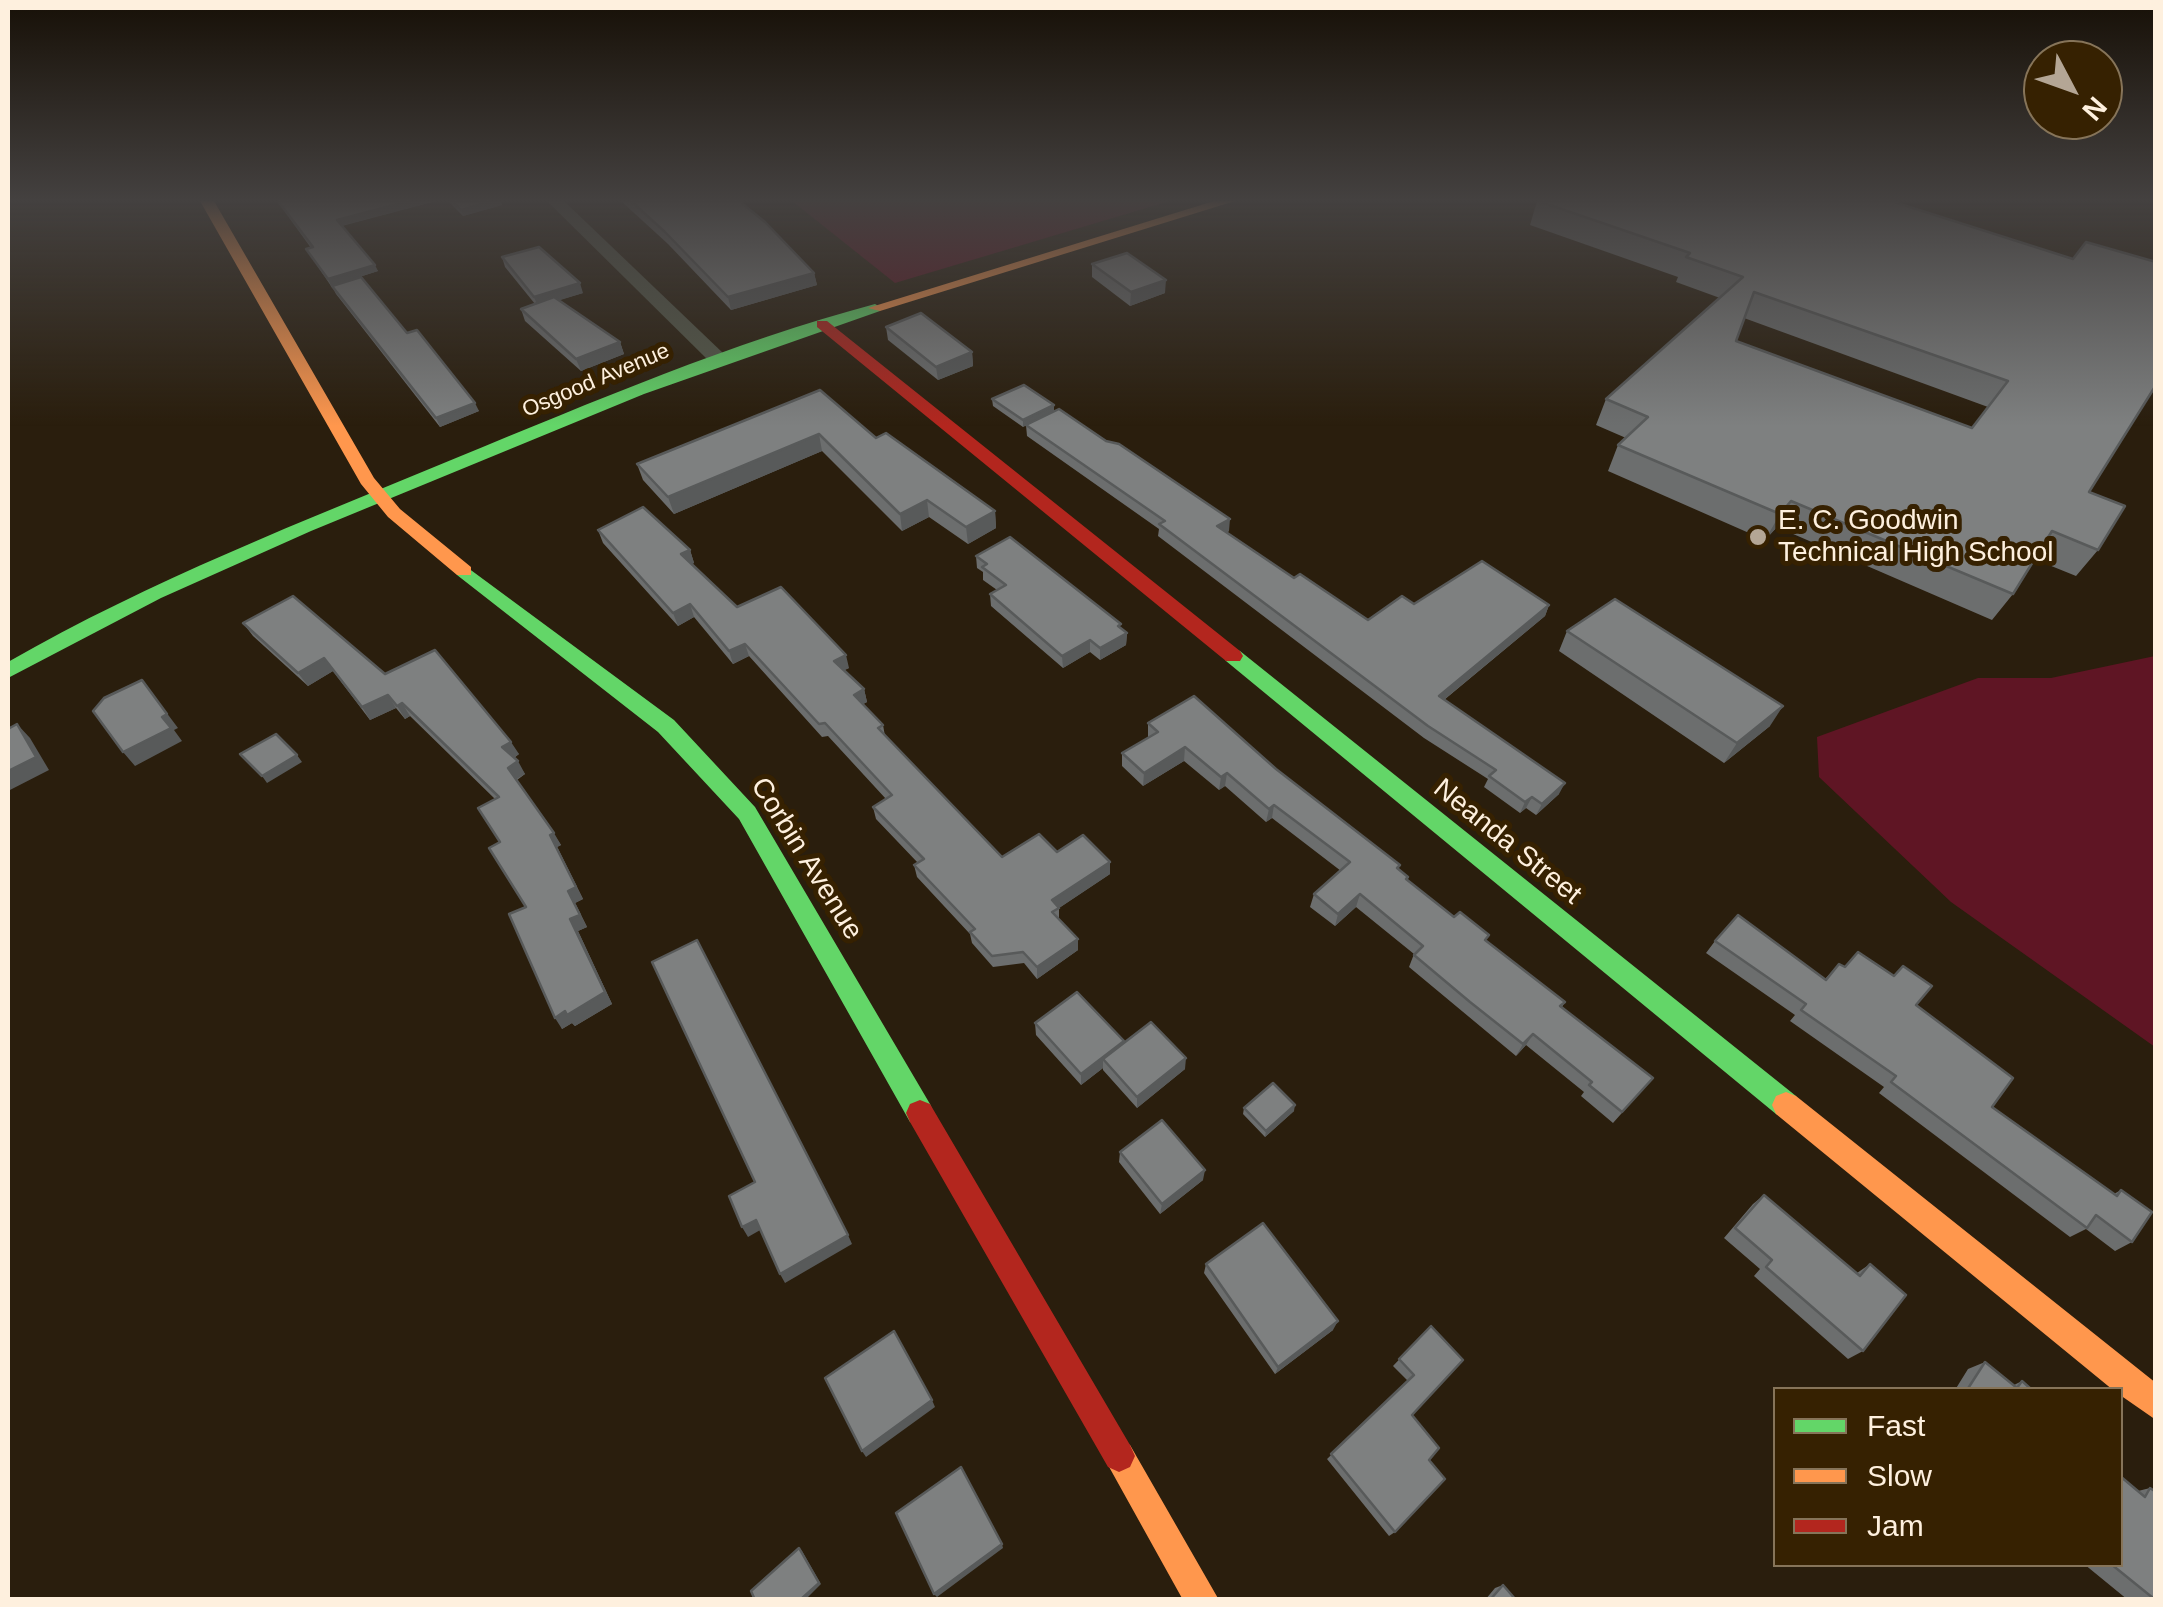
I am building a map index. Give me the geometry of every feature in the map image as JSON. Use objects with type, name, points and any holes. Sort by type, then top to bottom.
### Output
[{"type":"street","name":"Corbin Avenue","points":[[250,276],[380,497],[412,529],[662,720],[720,779],[747,814],[1202,1600]]},
{"type":"street","points":[[632,276],[717,358]]},
{"type":"street","name":"Osgood Avenue","points":[[8,671],[76,630],[202,570],[717,358],[980,276]]},
{"type":"street","name":"Neanda Street","points":[[822,324],[2156,1404]]},
{"type":"shaded area","points":[[886,276],[918,276],[895,283]]},
{"type":"shaded area","points":[[2156,656],[2155,1047],[1951,902],[1819,777],[1817,737],[1978,678],[2051,678]]},
{"type":"building","points":[[517,276],[572,276],[580,283],[534,297]]},
{"type":"building","points":[[708,276],[803,276],[728,297]]},
{"type":"building","points":[[1109,276],[1160,276],[1166,280],[1131,292]]},
{"type":"building","points":[[1740,276],[2156,276],[2156,385],[2089,492],[2125,506],[2098,550],[2052,531],[2013,594],[1791,501],[1780,514],[1618,445],[1648,417],[1606,399],[1743,277]],"holes":[[[1754,292],[2008,381],[1972,428],[1736,341]]]},
{"type":"building","points":[[361,277],[407,333],[417,330],[475,403],[436,418],[332,286]]},
{"type":"building","points":[[554,297],[620,342],[576,359],[521,309]]},
{"type":"building","points":[[921,313],[972,352],[936,367],[886,327]]},
{"type":"building","points":[[1024,385],[1054,405],[1023,420],[992,399]]},
{"type":"building","points":[[820,390],[876,438],[886,433],[995,511],[966,527],[927,500],[900,514],[819,434],[668,497],[637,464]]},
{"type":"building","points":[[1059,409],[1106,441],[1119,444],[1230,519],[1217,526],[1294,578],[1300,574],[1368,620],[1402,596],[1414,604],[1482,561],[1549,605],[1439,696],[1565,783],[1542,804],[1532,797],[1525,802],[1489,776],[1496,770],[1428,726],[1159,524],[1165,521],[1026,425]]},
{"type":"building","points":[[643,507],[690,550],[681,554],[737,607],[781,587],[846,655],[834,661],[864,689],[854,695],[883,725],[878,728],[1002,857],[1039,834],[1057,852],[1083,835],[1110,862],[1052,900],[1059,908],[1052,912],[1078,939],[1037,967],[1023,952],[992,956],[970,932],[975,929],[914,865],[924,859],[873,807],[892,795],[745,644],[729,651],[690,604],[673,613],[598,530]]},
{"type":"building","points":[[1010,537],[1121,624],[1118,626],[1127,633],[1100,648],[1090,640],[1062,656],[990,594],[1006,585],[982,567],[987,564],[976,556]]},
{"type":"building","points":[[293,596],[385,674],[435,650],[511,742],[502,747],[518,761],[508,768],[554,833],[550,835],[576,887],[568,891],[580,915],[570,919],[605,992],[555,1018],[509,914],[526,907],[489,848],[500,842],[478,808],[499,797],[402,703],[397,706],[388,695],[362,707],[324,658],[298,673],[243,623]]},
{"type":"building","points":[[1615,599],[1783,706],[1737,743],[1567,631]]},
{"type":"building","points":[[142,680],[167,714],[162,717],[171,728],[123,752],[93,711],[104,698]]},
{"type":"building","points":[[1194,696],[1276,769],[1400,865],[1397,868],[1406,879],[1454,917],[1460,912],[1489,935],[1485,940],[1565,1002],[1560,1006],[1653,1078],[1622,1112],[1533,1034],[1523,1044],[1470,1002],[1414,955],[1423,946],[1360,894],[1338,914],[1314,894],[1350,862],[1274,805],[1269,809],[1227,773],[1221,777],[1185,747],[1144,773],[1122,753],[1158,732],[1148,723]]},
{"type":"building","points":[[17,724],[36,757],[8,771],[8,729]]},
{"type":"building","points":[[276,734],[297,755],[262,776],[240,754]]},
{"type":"building","points":[[1738,915],[1826,980],[1839,964],[1845,967],[1858,952],[1894,976],[1903,966],[1932,986],[1916,1005],[2013,1078],[1992,1107],[2117,1196],[2121,1190],[2152,1212],[2132,1242],[2096,1215],[2087,1228],[1891,1082],[1896,1076],[1801,1010],[1806,1004],[1715,941]]},
{"type":"building","points":[[697,940],[848,1235],[780,1274],[756,1220],[742,1227],[729,1196],[755,1182],[652,962]]},
{"type":"building","points":[[1077,992],[1124,1041],[1081,1074],[1035,1023]]},
{"type":"building","points":[[1151,1022],[1186,1058],[1137,1097],[1103,1059]]},
{"type":"building","points":[[1273,1083],[1295,1105],[1266,1131],[1244,1108]]},
{"type":"building","points":[[1162,1120],[1205,1170],[1162,1204],[1120,1152]]},
{"type":"building","points":[[1764,1195],[1860,1276],[1870,1264],[1906,1295],[1863,1351],[1766,1267],[1772,1260],[1735,1228]]},
{"type":"building","points":[[1263,1223],[1338,1321],[1278,1367],[1206,1264]]},
{"type":"building","points":[[1431,1326],[1463,1360],[1412,1415],[1439,1448],[1429,1460],[1445,1479],[1395,1532],[1331,1454],[1414,1375],[1399,1359]]},
{"type":"building","points":[[894,1331],[932,1400],[862,1451],[825,1378]]},
{"type":"building","points":[[1985,1362],[2016,1387],[1969,1387]]},
{"type":"building","points":[[961,1467],[1002,1544],[934,1594],[896,1513]]},
{"type":"building","points":[[2123,1479],[2145,1497],[2150,1488],[2156,1492],[2153,1598],[2115,1567],[2123,1567]]},
{"type":"building","points":[[799,1548],[819,1583],[800,1600],[755,1600],[751,1591]]},
{"type":"building","points":[[1503,1585],[1516,1600],[1490,1600]]},
{"type":"traffic: fast","points":[[8,671],[104,618],[305,527],[638,391],[875,308]]},
{"type":"traffic: fast","points":[[464,571],[666,726],[747,813],[920,1113]]},
{"type":"traffic: fast","points":[[1233,656],[1786,1105]]},
{"type":"traffic: slow","points":[[250,276],[367,480],[394,513],[464,571]]},
{"type":"traffic: slow","points":[[875,308],[981,276]]},
{"type":"traffic: slow","points":[[1786,1105],[2156,1404]]},
{"type":"traffic: slow","points":[[1119,1456],[1202,1600]]},
{"type":"traffic: jam","points":[[822,324],[1233,656]]},
{"type":"traffic: jam","points":[[920,1113],[1119,1456]]},
{"type":"place","name":"E. C. Goodwin Technical High School","points":[[1758,537]]}]
